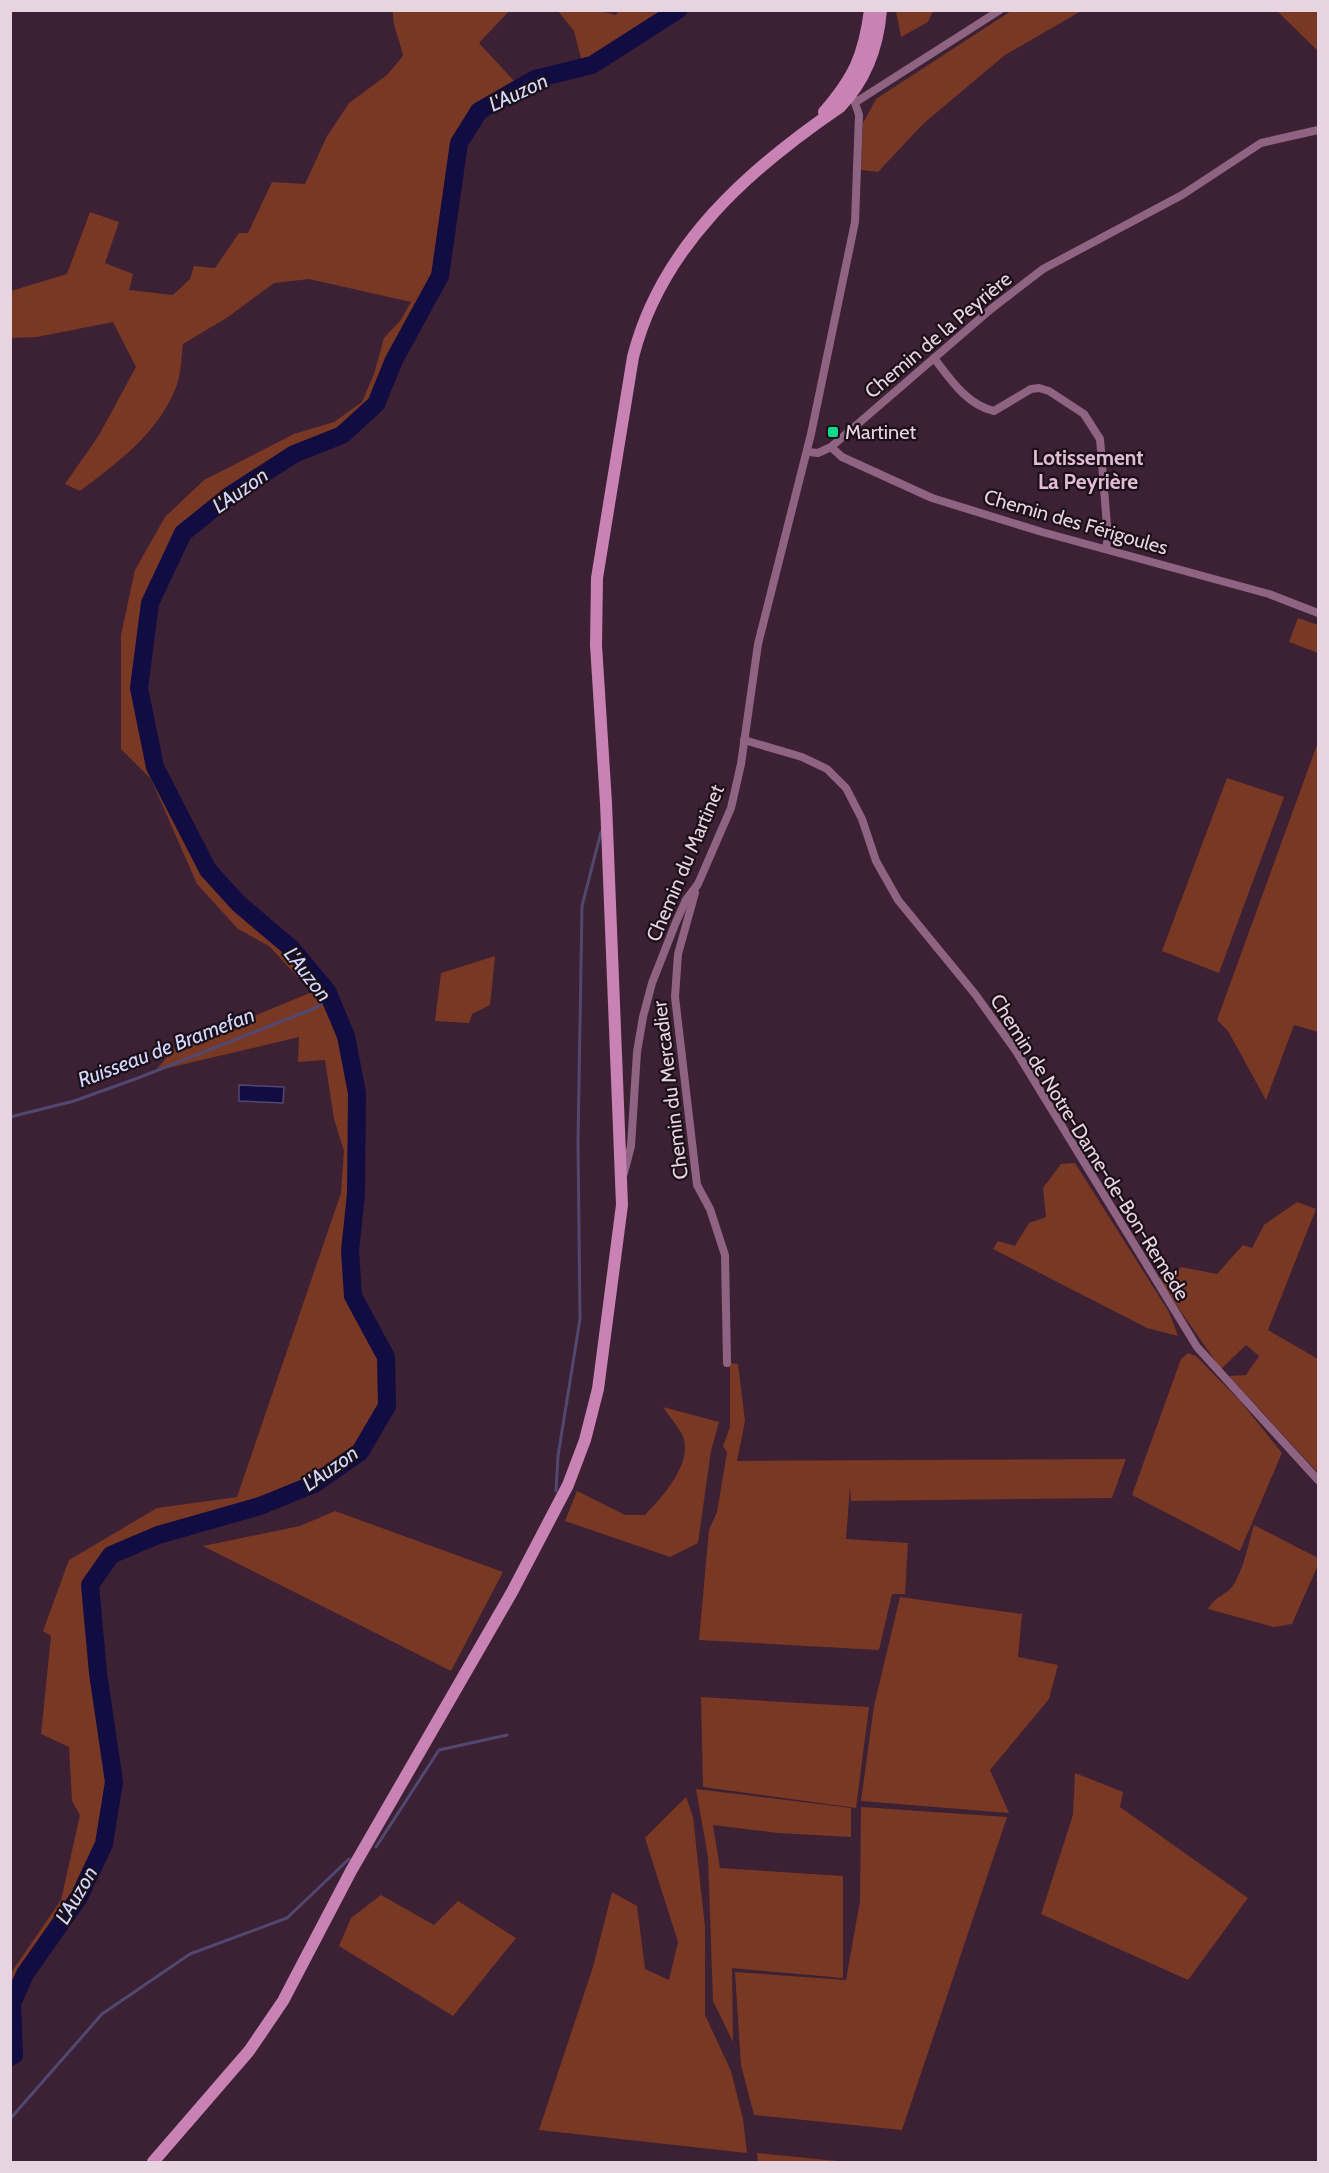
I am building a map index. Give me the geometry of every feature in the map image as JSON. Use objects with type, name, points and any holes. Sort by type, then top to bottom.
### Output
[{"type":"main road","points":[[849,96],[866,38],[870,10]]},
{"type":"main road","points":[[153,2163],[249,2051],[283,2001],[346,1879],[470,1667],[568,1485],[585,1440],[598,1389],[619,1231],[622,1182],[595,614],[597,578],[617,449],[639,330],[670,267],[722,202],[814,125],[840,107],[849,96],[870,63],[877,40],[881,10]]},
{"type":"street","points":[[808,452],[855,222],[859,115],[849,96],[1000,10]]},
{"type":"street","name":"Chemin de la Peyrière","points":[[808,452],[818,453],[831,447],[991,309],[1043,269],[1182,195],[1261,143],[1318,130]]},
{"type":"street","points":[[934,358],[971,400],[984,408],[994,411],[1031,389],[1039,388],[1057,395],[1084,414],[1100,439],[1108,538],[1106,548]]},
{"type":"street","name":"Chemin des Férigoules","points":[[831,447],[842,457],[932,498],[1042,532],[1269,594],[1318,613]]},
{"type":"street","name":"Chemin du Martinet","points":[[622,1182],[631,1146],[637,1052],[652,983],[676,922],[686,900],[698,884],[731,808],[758,644],[808,452]]},
{"type":"street","name":"Chemin de Notre-Dame-de-Bon-Remède","points":[[744,740],[802,757],[827,769],[846,788],[862,819],[876,861],[898,900],[975,994],[1016,1051],[1197,1347],[1318,1480]]},
{"type":"street","name":"Chemin du Mercadier","points":[[698,884],[678,954],[675,997],[697,1185],[710,1209],[725,1255],[727,1363]]},
{"type":"shaded area","points":[[896,10],[933,11],[928,22],[901,37]]},
{"type":"shaded area","points":[[393,11],[509,11],[479,43],[515,82],[474,108],[455,142],[436,277],[391,357],[371,402],[339,430],[290,452],[225,495],[180,531],[145,602],[135,688],[152,769],[205,872],[236,905],[288,951],[324,994],[341,1038],[353,1094],[352,1196],[346,1250],[349,1296],[381,1357],[381,1405],[356,1449],[313,1482],[259,1504],[156,1533],[110,1553],[87,1584],[90,1630],[109,1782],[107,1824],[94,1864],[83,1885],[33,1961],[11,2001],[11,1973],[61,1900],[80,1815],[72,1801],[69,1747],[41,1734],[51,1636],[43,1631],[69,1560],[157,1508],[237,1497],[341,1193],[344,1151],[334,1119],[325,1060],[298,1062],[299,1037],[155,1071],[174,1049],[312,992],[269,946],[238,929],[197,884],[151,779],[121,749],[121,635],[135,570],[165,517],[204,480],[294,434],[334,422],[362,402],[374,374],[384,338],[400,321],[411,302],[309,279],[274,283],[228,317],[183,344],[177,385],[157,421],[134,447],[80,491],[65,484],[99,435],[136,367],[113,322],[37,337],[11,338],[11,291],[67,274],[90,212],[119,222],[105,263],[133,274],[129,290],[173,295],[190,279],[194,266],[215,268],[239,233],[248,233],[272,182],[305,184],[327,136],[349,103],[387,75],[403,56]]},
{"type":"shaded area","points":[[558,11],[599,11],[616,15],[618,11],[668,11],[590,61],[582,62],[574,31]]},
{"type":"shaded area","points":[[1011,11],[1081,11],[1005,55],[923,124],[878,172],[861,170],[863,123],[876,99]]},
{"type":"shaded area","points":[[1277,11],[1318,11],[1318,51]]},
{"type":"shaded area","points":[[1298,618],[1318,625],[1318,653],[1289,642]]},
{"type":"shaded area","points":[[1318,742],[1318,1032],[1294,1025],[1266,1100],[1228,1031],[1217,1020]]},
{"type":"shaded area","points":[[1227,778],[1284,797],[1219,973],[1162,951]]},
{"type":"shaded area","points":[[495,956],[490,1005],[472,1014],[469,1023],[435,1021],[441,973]]},
{"type":"shaded area","points":[[239,1085],[284,1087],[283,1103],[239,1101]]},
{"type":"shaded area","points":[[1075,1163],[1169,1312],[1178,1336],[1147,1328],[993,1249],[998,1241],[1015,1246],[1029,1223],[1046,1217],[1043,1188],[1061,1164]]},
{"type":"shaded area","points":[[1297,1202],[1316,1209],[1268,1330],[1318,1359],[1318,1473],[1229,1376],[1246,1375],[1259,1356],[1246,1345],[1221,1369],[1158,1279],[1174,1275],[1181,1267],[1217,1274],[1243,1245],[1252,1248],[1264,1225]]},
{"type":"shaded area","points":[[1188,1353],[1196,1356],[1241,1402],[1282,1453],[1240,1551],[1132,1495],[1181,1359]]},
{"type":"shaded area","points":[[730,1363],[738,1364],[745,1421],[737,1461],[1126,1459],[1112,1498],[851,1501],[850,1486],[846,1539],[908,1543],[905,1594],[892,1594],[879,1650],[699,1640],[709,1530],[717,1512],[727,1452],[723,1446],[730,1427]]},
{"type":"shaded area","points":[[663,1407],[719,1422],[711,1451],[698,1543],[670,1557],[565,1521],[577,1491],[625,1515],[645,1515],[660,1499],[675,1478],[684,1456],[685,1445],[682,1434]]},
{"type":"shaded area","points":[[335,1511],[503,1572],[451,1671],[203,1546],[300,1526]]},
{"type":"shaded area","points":[[1254,1525],[1318,1558],[1318,1565],[1292,1624],[1274,1627],[1208,1609],[1214,1601],[1232,1587],[1236,1580],[1243,1565]]},
{"type":"shaded area","points":[[900,1597],[1022,1614],[1018,1657],[1058,1665],[1049,1699],[990,1770],[1009,1813],[861,1801],[874,1706]]},
{"type":"shaded area","points":[[701,1697],[869,1707],[856,1808],[703,1787]]},
{"type":"shaded area","points":[[1075,1773],[1123,1792],[1120,1807],[1248,1898],[1188,1980],[1041,1914],[1073,1815]]},
{"type":"shaded area","points":[[696,1789],[851,1808],[851,1837],[778,1833],[713,1825],[720,1868],[843,1876],[843,1978],[732,1968],[733,2042],[713,2001],[708,1857]]},
{"type":"shaded area","points":[[686,1797],[693,1817],[705,1927],[705,2015],[731,2071],[743,2119],[747,2153],[539,2130],[593,1967],[612,1892],[637,1906],[645,1969],[669,1980],[678,1942],[645,1838]]},
{"type":"shaded area","points":[[861,1807],[1007,1817],[902,2130],[754,2115],[741,2065],[735,1972],[846,1980],[860,1901]]},
{"type":"shaded area","points":[[381,1895],[434,1925],[458,1901],[516,1938],[453,2016],[339,1946],[351,1918]]},
{"type":"shaded area","points":[[757,2153],[847,2162],[758,2162]]},
{"type":"waterway","name":"L'Auzon","points":[[10,2057],[14,2055],[12,2003],[25,1974],[79,1897],[104,1844],[114,1782],[98,1673],[90,1585],[111,1555],[158,1535],[260,1506],[314,1484],[360,1452],[387,1406],[386,1357],[353,1296],[350,1251],[356,1194],[357,1093],[346,1036],[327,991],[291,948],[239,904],[208,870],[155,767],[139,688],[150,603],[183,533],[229,496],[294,454],[342,435],[376,404],[394,360],[440,276],[459,143],[479,111],[535,79],[592,65],[678,10]]},
{"type":"waterway","points":[[556,1491],[558,1456],[580,1319],[578,1142],[582,906],[601,832]]},
{"type":"waterway","name":"Ruisseau de Bramefan","points":[[10,1117],[74,1101],[138,1078],[315,1008],[330,999]]},
{"type":"waterway","points":[[376,1847],[439,1750],[507,1735]]},
{"type":"waterway","points":[[10,2119],[102,2014],[190,1954],[287,1918],[349,1859]]},
{"type":"place","name":"Martinet","points":[[833,432]]},
{"type":"district","name":"Lotissement La Peyrière","points":[[1088,469]]}]
